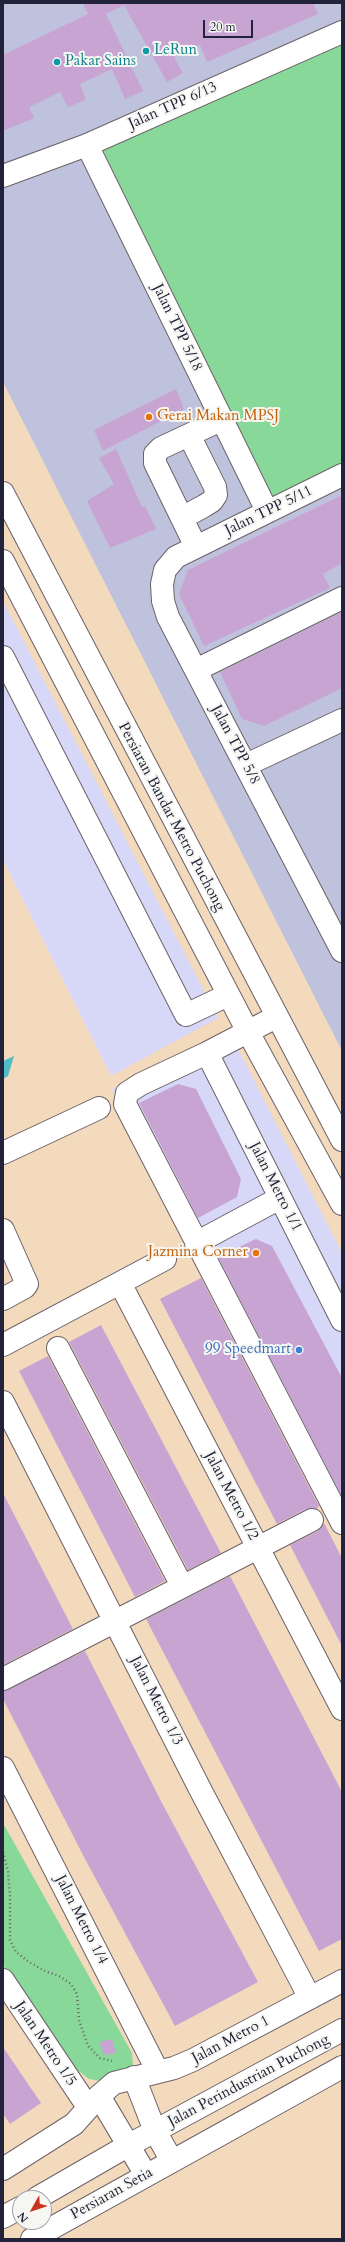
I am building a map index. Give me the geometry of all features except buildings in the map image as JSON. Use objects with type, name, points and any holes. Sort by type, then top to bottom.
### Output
[{"type":"street","name":"Jalan TPP 6/13","points":[[3,176],[86,144],[342,32]]},
{"type":"street","name":"Jalan TPP 5/18","points":[[86,144],[267,511]]},
{"type":"street","points":[[196,547],[155,463],[155,454],[161,448],[223,420]]},
{"type":"street","points":[[182,518],[208,504],[216,495],[215,487],[189,435]]},
{"type":"street","name":"Jalan TPP 5/11","points":[[196,547],[342,475]]},
{"type":"street","name":"Persiaran Bandar Metro Puchong","points":[[3,493],[276,1017],[342,1140]]},
{"type":"street","name":"Jalan TPP 5/8","points":[[196,547],[176,557],[165,570],[162,584],[163,601],[168,617],[342,951]]},
{"type":"street","name":"Persiaran Bandar Metro Puchong","points":[[3,561],[228,995],[342,1204]]},
{"type":"street","points":[[196,670],[342,598]]},
{"type":"street","points":[[3,657],[186,1016],[228,995]]},
{"type":"street","points":[[246,765],[342,720]]},
{"type":"street","points":[[276,1017],[207,1054],[140,1084],[127,1093],[125,1104],[196,1243],[340,1513]]},
{"type":"street","name":"Jalan Metro 1/1","points":[[207,1054],[342,1320]]},
{"type":"street","points":[[3,1153],[99,1108]]},
{"type":"street","points":[[196,1243],[280,1198]]},
{"type":"street","points":[[3,1230],[27,1284],[3,1299]]},
{"type":"street","points":[[3,1345],[165,1259]]},
{"type":"street","name":"Jalan Metro 1/2","points":[[120,1283],[342,1709]]},
{"type":"street","points":[[58,1348],[182,1586]]},
{"type":"street","name":"Jalan Metro 1/3","points":[[3,1402],[201,1791],[310,1998]]},
{"type":"street","points":[[3,1679],[312,1520]]},
{"type":"street","name":"Jalan Metro 1/4","points":[[3,1768],[158,2072]]},
{"type":"street","name":"Jalan Metro 1/5","points":[[3,1980],[109,2091]]},
{"type":"street","name":"Jalan Metro 1","points":[[109,2091],[193,2060],[342,1980]]},
{"type":"street","name":"Jalan Perindustrian Puchong","points":[[155,2131],[342,2030]]},
{"type":"street","name":"Jalan Perindustrian Puchong","points":[[172,2161],[342,2067]]},
{"type":"street","points":[[109,2091],[147,2111],[155,2131],[172,2161]]},
{"type":"street","points":[[109,2091],[123,2137],[146,2175]]},
{"type":"street","points":[[3,2169],[74,2124],[109,2091]]},
{"type":"street","points":[[48,2190],[123,2137],[147,2111]]},
{"type":"street","points":[[123,2137],[155,2131]]},
{"type":"street","name":"Persiaran Setia","points":[[32,2239],[172,2161]]},
{"type":"street","points":[[3,2217],[12,2212]]},
{"type":"path","points":[[3,1852],[9,1887],[10,1940],[16,1952],[29,1962],[47,1972],[59,1976],[71,1984],[77,1994],[79,2020],[88,2046],[100,2058],[112,2061]]},
{"type":"shaded area","points":[[3,3],[342,3],[342,1051],[3,382]]},
{"type":"shaded area","points":[[3,601],[218,1018],[111,1076],[3,860]]},
{"type":"shaded area","points":[[229,1031],[342,1253],[342,1531],[112,1089]]},
{"type":"green space","points":[[342,43],[342,464],[272,497],[103,150]]},
{"type":"green space","points":[[3,1823],[132,2053],[133,2066],[125,2074],[107,2082],[89,2079],[76,2069],[60,2049],[3,1965]]},
{"type":"water","points":[[14,1056],[8,1076],[3,1079],[3,1061]]},
{"type":"place","name":"LeRun","points":[[146,51]]},
{"type":"place","name":"Pakar Sains","points":[[57,62]]},
{"type":"place","name":"Gerai Makan MPSJ","points":[[149,417]]},
{"type":"place","name":"Jazmina Corner","points":[[256,1253]]},
{"type":"place","name":"99 Speedmart","points":[[299,1350]]}]
